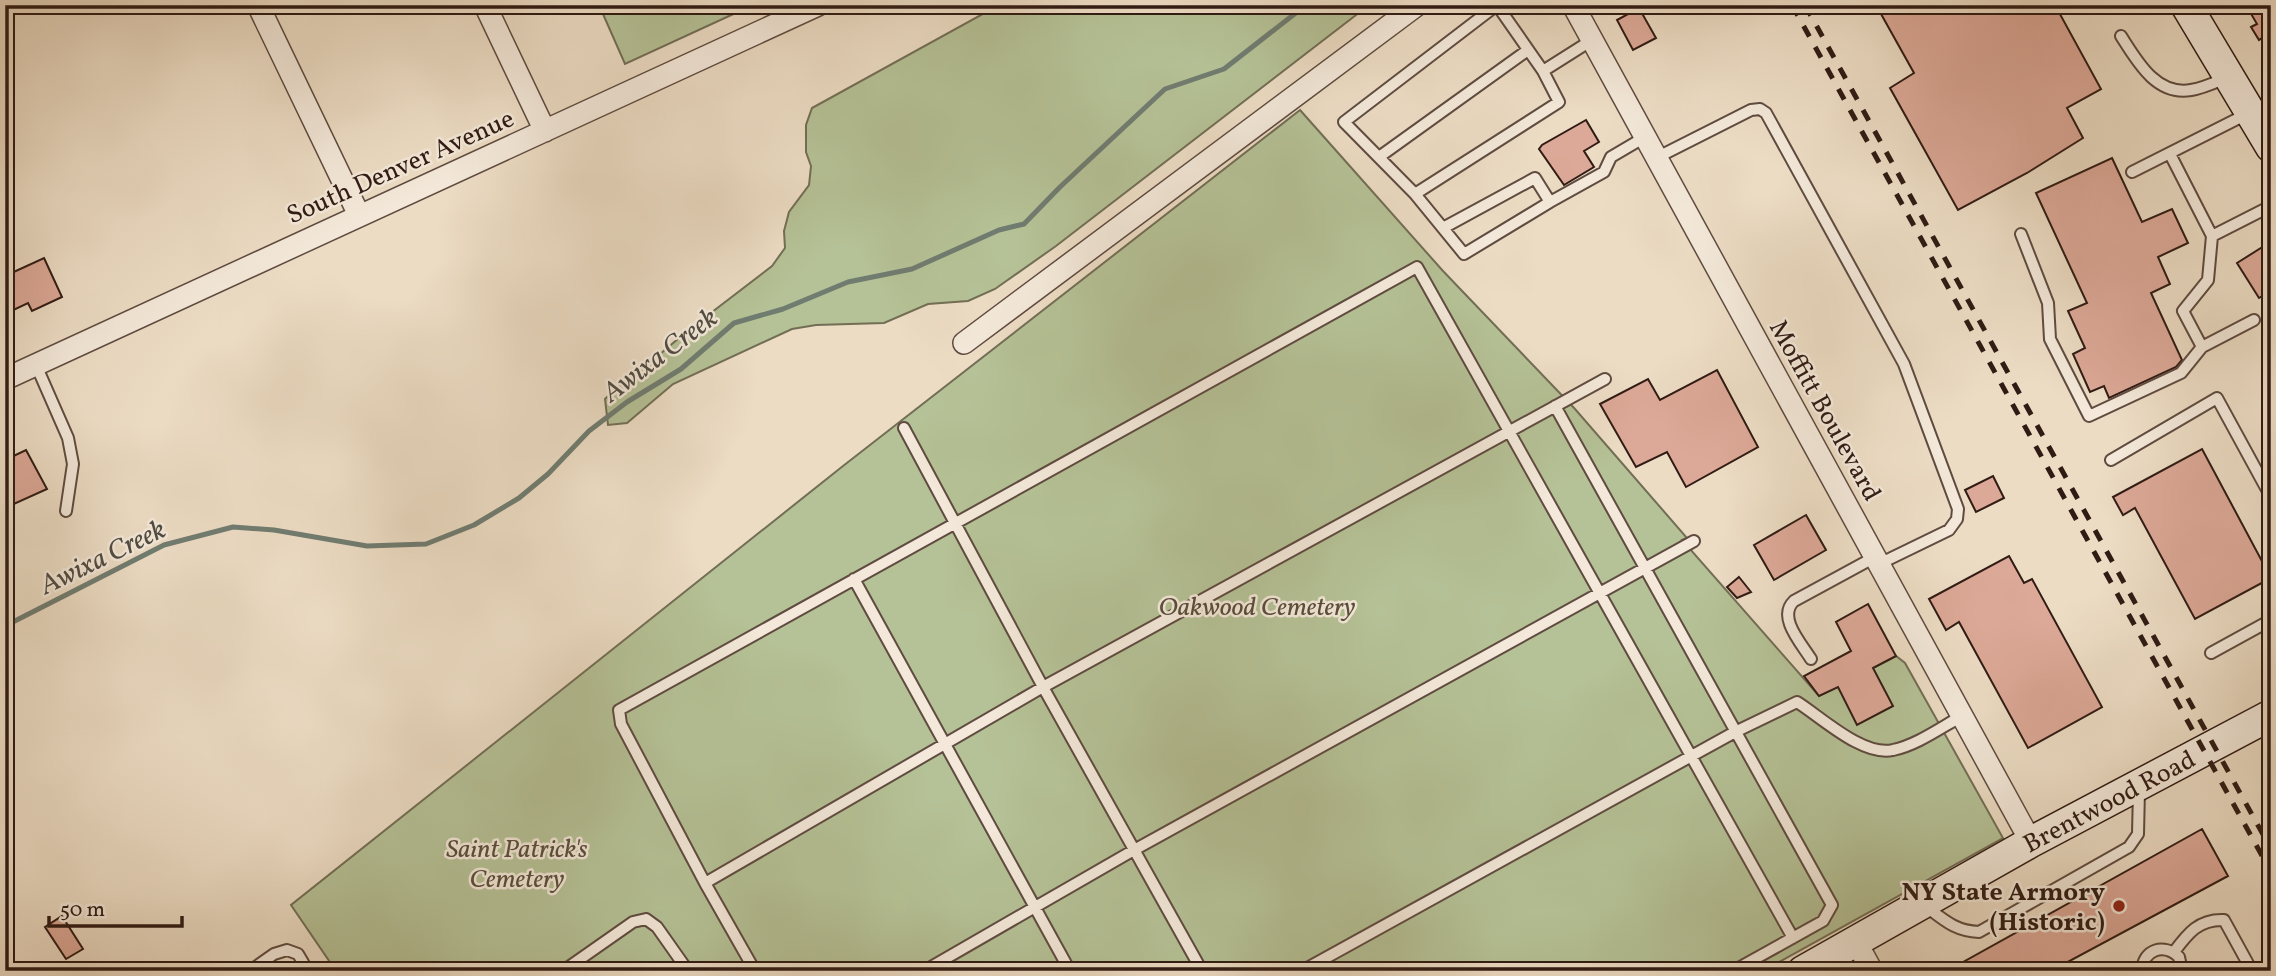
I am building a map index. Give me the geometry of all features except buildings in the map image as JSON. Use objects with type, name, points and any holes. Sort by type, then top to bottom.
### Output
[{"type":"street","points":[[258,5],[359,215]]},
{"type":"street","points":[[485,5],[545,131]]},
{"type":"street","name":"South Denver Avenue","points":[[5,379],[818,5]]},
{"type":"street","points":[[964,343],[1417,5]]},
{"type":"street","name":"Moffitt Boulevard","points":[[1573,5],[2031,842]]},
{"type":"street","points":[[2186,5],[2271,147]]},
{"type":"street","name":"Brentwood Road","points":[[1803,971],[2031,842],[2269,721]]},
{"type":"street","points":[[1855,940],[1872,971]]},
{"type":"lane","points":[[1415,194],[1559,102],[1542,71],[1497,5],[1344,122],[1415,194],[1464,254],[1604,172],[1611,157],[1645,137]]},
{"type":"lane","points":[[2121,36],[2147,75],[2173,90],[2190,91],[2228,77]]},
{"type":"lane","points":[[1542,71],[1592,40]]},
{"type":"lane","points":[[1379,157],[1528,50]]},
{"type":"lane","points":[[1656,158],[1751,110],[1760,109],[1766,113],[1904,364],[1958,509],[1957,519],[1949,530],[1877,560],[1787,607],[1789,623],[1811,659]]},
{"type":"lane","points":[[2132,172],[2250,113]]},
{"type":"lane","points":[[2170,154],[2212,236],[2208,280],[2183,311],[2202,347]]},
{"type":"lane","points":[[1443,228],[1535,178],[1550,202]]},
{"type":"lane","points":[[2212,236],[2271,206]]},
{"type":"lane","points":[[2021,234],[2048,303],[2050,339],[2089,416],[2181,373],[2202,347],[2254,320]]},
{"type":"lane","points":[[755,971],[621,724],[619,710],[1418,267],[1793,938]]},
{"type":"lane","points":[[36,365],[68,438],[73,464],[66,511]]},
{"type":"lane","points":[[705,883],[1043,687],[1605,379]]},
{"type":"lane","points":[[2111,460],[2217,398],[2271,497]]},
{"type":"lane","points":[[1555,406],[1832,905],[1824,921],[1733,971]]},
{"type":"lane","points":[[904,428],[1043,687],[1202,971]]},
{"type":"lane","points":[[924,971],[1134,850],[1694,541]]},
{"type":"lane","points":[[854,579],[1070,971]]},
{"type":"lane","points":[[2211,653],[2271,620]]},
{"type":"lane","points":[[1302,971],[1735,732],[1797,702],[1864,746],[1884,751],[1909,745],[1962,716]]},
{"type":"lane","points":[[1922,903],[1949,924],[1963,931],[1979,932],[2129,847],[2138,834],[2139,786]]},
{"type":"lane","points":[[563,971],[633,922],[646,919],[657,927],[688,971]]},
{"type":"lane","points":[[2174,952],[2197,924],[2224,919],[2252,971]]},
{"type":"lane","points":[[2142,971],[2144,959],[2154,950],[2167,949],[2174,952],[2182,963],[2182,971]]},
{"type":"lane","points":[[250,971],[274,954],[288,950],[298,954],[309,971]]},
{"type":"green space","points":[[599,5],[753,5],[625,64]]},
{"type":"green space","points":[[999,5],[1369,5],[1056,246],[995,289],[968,301],[928,304],[884,323],[816,325],[792,329],[673,384],[627,423],[608,425],[605,399],[632,374],[772,266],[785,248],[784,231],[789,212],[809,185],[811,166],[806,152],[806,125],[812,108]]},
{"type":"green space","name":"Oakwood Cemetery","points":[[1300,110],[1443,271],[1575,409],[1687,538],[1682,540],[1819,696],[1896,656],[1905,663],[2003,838],[1763,971],[336,971],[291,905],[843,466]]},
{"type":"waterway","name":"Awixa Creek","points":[[5,626],[164,545],[233,527],[274,530],[367,546],[426,544],[474,525],[519,498],[548,474],[589,431],[627,402],[681,369],[734,323],[783,309],[848,282],[912,269],[999,230],[1024,224],[1165,89],[1224,69],[1306,5]]},
{"type":"railway","points":[[1792,5],[2271,872]]},
{"type":"railway","points":[[1805,5],[2271,849]]},
{"type":"place","name":"NY State Armory (Historic)","points":[[2119,906]]},
{"type":"park label","name":"Saint Patrick's Cemetery","points":[[517,863]]}]
